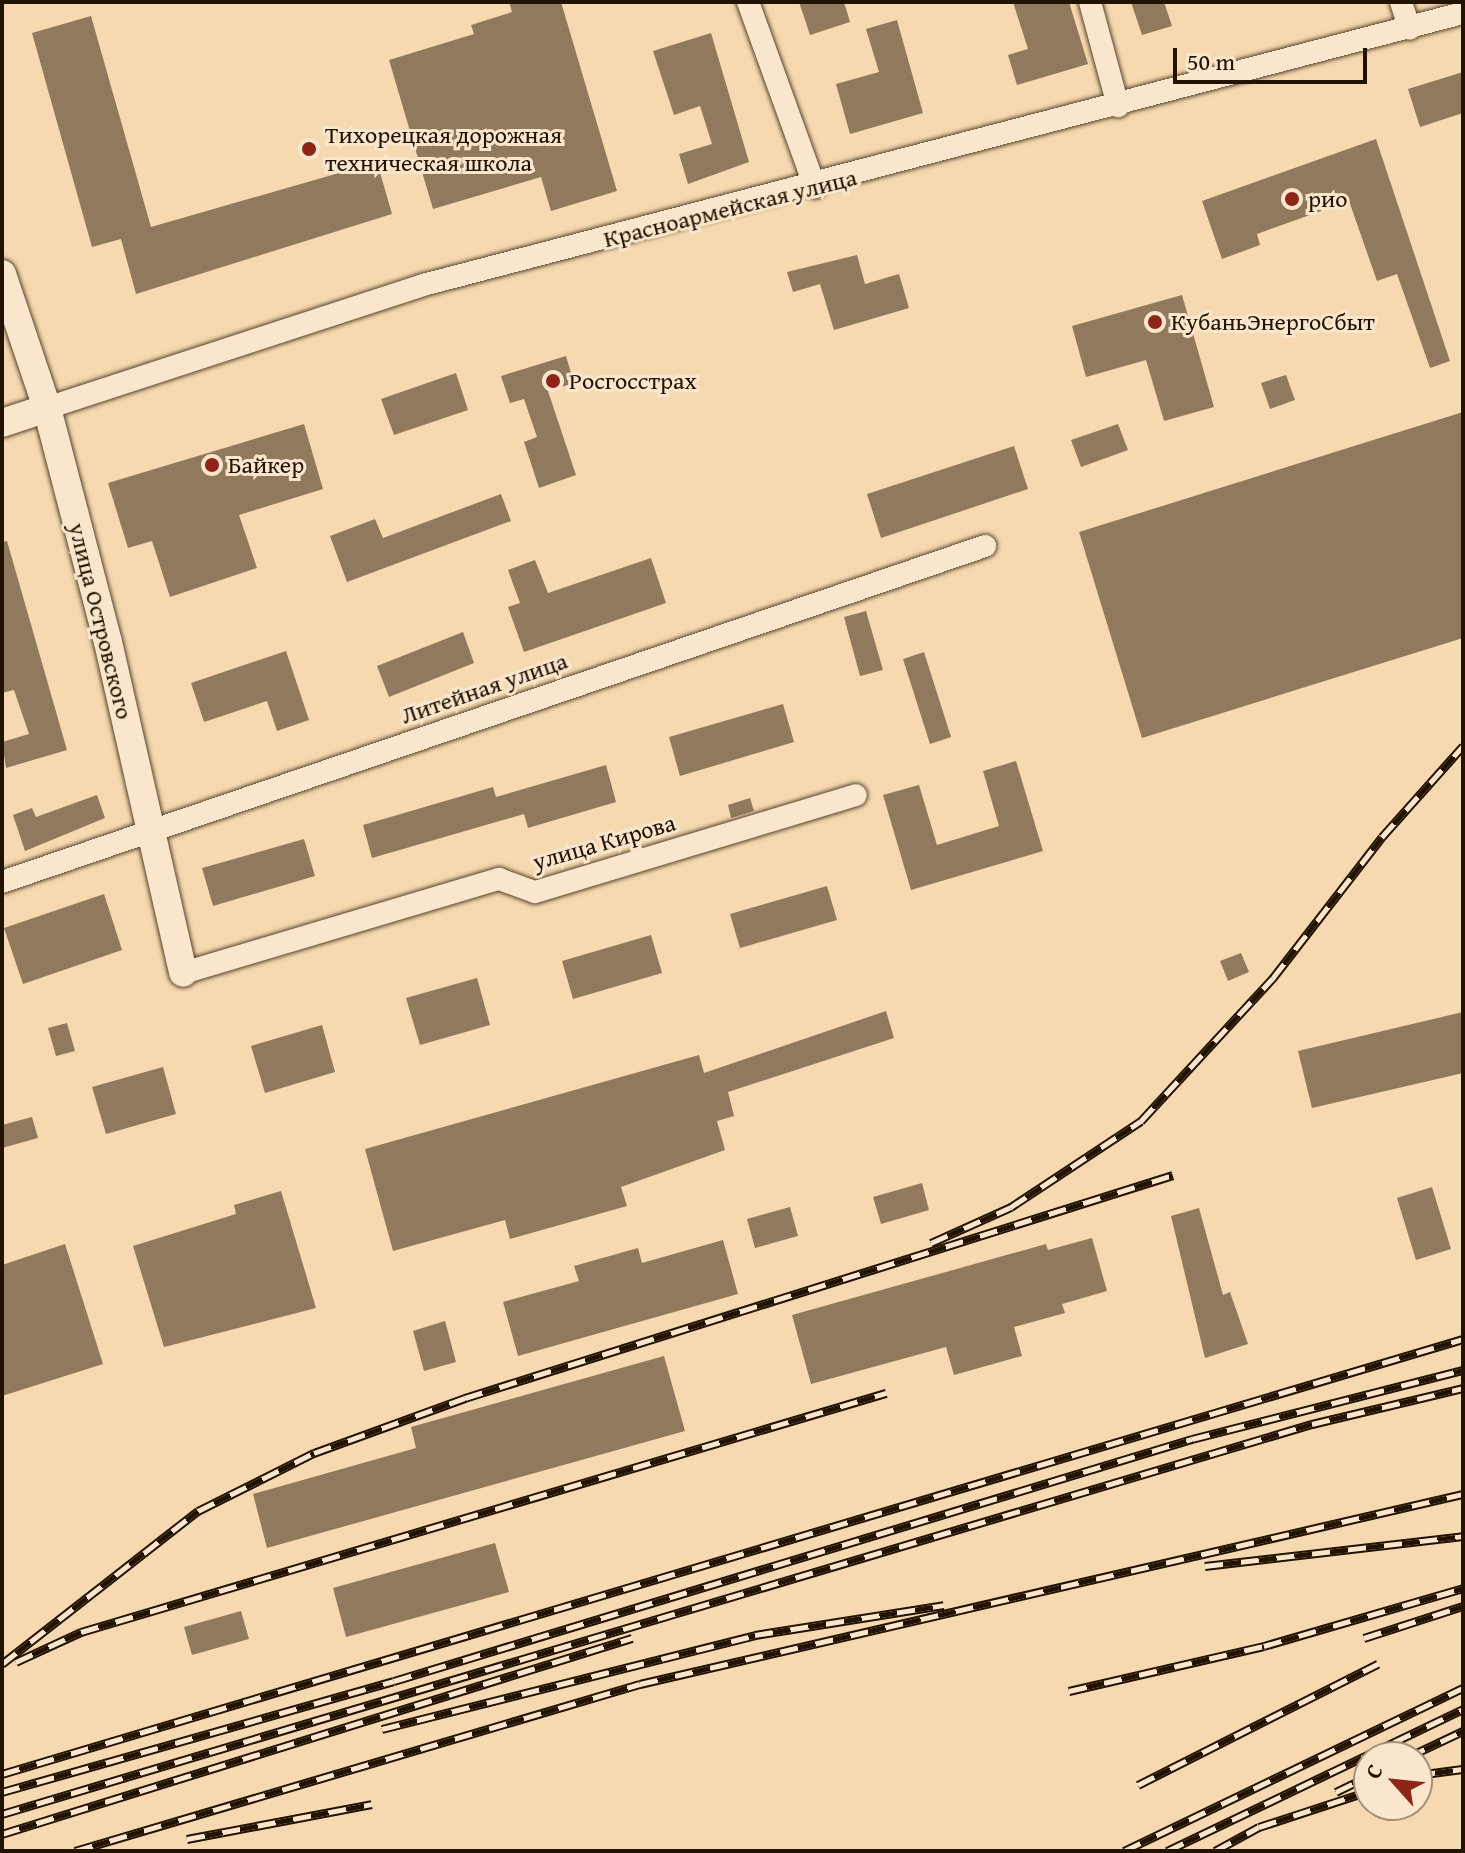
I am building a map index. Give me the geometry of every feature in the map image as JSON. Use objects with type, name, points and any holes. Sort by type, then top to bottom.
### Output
[{"type":"street","points":[[748,2],[815,187]]},
{"type":"street","points":[[1090,2],[1118,106]]},
{"type":"street","points":[[1401,2],[1410,29]]},
{"type":"street","name":"Красноармейская улица","points":[[2,423],[423,285],[815,187],[1463,13]]},
{"type":"street","name":"улица Островского","points":[[2,274],[47,408],[183,973]]},
{"type":"street","name":"Литейная улица","points":[[2,882],[985,546]]},
{"type":"street","name":"улица Кирова","points":[[183,973],[499,879],[535,892],[856,795]]},
{"type":"building","points":[[509,2],[561,2],[617,191],[551,211],[541,177],[433,209],[389,60],[474,34],[471,25],[512,12]]},
{"type":"building","points":[[799,2],[844,2],[850,22],[810,35]]},
{"type":"building","points":[[1013,2],[1069,2],[1088,64],[1017,85],[1008,55],[1028,49]]},
{"type":"building","points":[[1131,2],[1164,2],[1172,26],[1142,35]]},
{"type":"building","points":[[91,16],[151,227],[377,162],[392,214],[136,294],[121,239],[92,247],[32,33]]},
{"type":"building","points":[[897,20],[923,113],[850,134],[836,84],[879,72],[866,29]]},
{"type":"building","points":[[711,33],[749,162],[688,184],[679,154],[712,144],[700,106],[674,115],[653,51]]},
{"type":"building","points":[[1463,72],[1463,113],[1420,127],[1408,89]]},
{"type":"building","points":[[1376,139],[1450,361],[1430,368],[1397,274],[1377,281],[1349,201],[1257,234],[1260,245],[1222,259],[1202,201]]},
{"type":"building","points":[[857,255],[865,284],[899,274],[909,308],[834,330],[820,284],[793,292],[787,272]]},
{"type":"building","points":[[1182,295],[1214,407],[1164,421],[1146,360],[1086,377],[1072,326]]},
{"type":"building","points":[[566,356],[574,383],[548,391],[576,475],[539,488],[524,442],[537,437],[524,399],[510,403],[501,376]]},
{"type":"building","points":[[456,373],[468,410],[394,435],[381,399]]},
{"type":"building","points":[[1286,375],[1295,400],[1270,409],[1261,383]]},
{"type":"building","points":[[1463,412],[1463,638],[1142,738],[1079,532]]},
{"type":"building","points":[[304,424],[323,489],[239,515],[257,568],[170,597],[152,541],[128,548],[108,483]]},
{"type":"building","points":[[1118,424],[1128,450],[1081,467],[1071,440]]},
{"type":"building","points":[[1014,446],[1028,489],[881,538],[867,494]]},
{"type":"building","points":[[501,494],[511,521],[347,582],[330,536],[375,519],[383,538]]},
{"type":"building","points":[[7,541],[67,750],[6,768],[2,742],[29,734],[14,690],[2,693],[2,542]]},
{"type":"building","points":[[651,558],[666,603],[524,652],[508,607],[520,603],[508,570],[535,560],[548,593]]},
{"type":"building","points":[[866,611],[883,670],[860,676],[844,617]]},
{"type":"building","points":[[463,632],[474,663],[389,697],[377,666]]},
{"type":"building","points":[[286,651],[309,720],[277,731],[267,701],[204,722],[191,683]]},
{"type":"building","points":[[924,652],[951,737],[930,744],[903,659]]},
{"type":"building","points":[[783,704],[794,742],[680,776],[669,737]]},
{"type":"building","points":[[1016,761],[1043,851],[911,890],[883,795],[919,785],[937,845],[999,826],[983,771]]},
{"type":"building","points":[[606,765],[616,802],[528,828],[524,814],[372,858],[363,825],[493,787],[496,797]]},
{"type":"building","points":[[97,795],[105,818],[25,851],[13,815],[32,808],[36,817]]},
{"type":"building","points":[[750,798],[754,811],[731,818],[728,805]]},
{"type":"building","points":[[304,839],[315,876],[213,906],[202,868]]},
{"type":"building","points":[[827,886],[837,920],[740,948],[730,914]]},
{"type":"building","points":[[104,894],[122,950],[23,984],[4,928]]},
{"type":"building","points":[[651,935],[662,973],[573,999],[562,961]]},
{"type":"building","points":[[1241,953],[1249,972],[1228,981],[1220,961]]},
{"type":"building","points":[[477,978],[490,1025],[420,1045],[406,998]]},
{"type":"building","points":[[886,1011],[894,1038],[728,1092],[734,1116],[717,1121],[725,1150],[621,1187],[627,1206],[510,1239],[505,1220],[393,1251],[365,1149],[699,1055],[704,1073]]},
{"type":"building","points":[[1463,1012],[1463,1073],[1312,1108],[1298,1051]]},
{"type":"building","points":[[67,1023],[75,1051],[56,1056],[48,1028]]},
{"type":"building","points":[[322,1025],[335,1072],[265,1093],[251,1046]]},
{"type":"building","points":[[163,1067],[176,1114],[106,1134],[92,1087]]},
{"type":"building","points":[[32,1117],[38,1138],[2,1148],[2,1125]]},
{"type":"building","points":[[922,1183],[929,1210],[881,1224],[873,1197]]},
{"type":"building","points":[[1432,1187],[1451,1249],[1416,1260],[1397,1198]]},
{"type":"building","points":[[281,1191],[316,1308],[164,1347],[133,1246],[236,1214],[234,1205]]},
{"type":"building","points":[[790,1207],[798,1236],[755,1248],[747,1219]]},
{"type":"building","points":[[1199,1208],[1223,1295],[1230,1292],[1248,1344],[1205,1358],[1171,1216]]},
{"type":"building","points":[[1092,1238],[1107,1291],[1062,1304],[1065,1313],[1014,1327],[1022,1356],[954,1375],[946,1347],[811,1384],[792,1315],[1046,1244],[1048,1250]]},
{"type":"building","points":[[723,1240],[738,1294],[518,1356],[503,1302],[579,1281],[574,1266],[638,1248],[642,1263]]},
{"type":"building","points":[[65,1244],[103,1364],[2,1396],[2,1265]]},
{"type":"building","points":[[445,1321],[456,1362],[424,1371],[413,1331]]},
{"type":"building","points":[[664,1356],[685,1431],[267,1548],[253,1494],[416,1448],[411,1427]]},
{"type":"building","points":[[495,1543],[509,1592],[346,1637],[333,1588]]},
{"type":"building","points":[[241,1611],[249,1639],[192,1655],[184,1627]]},
{"type":"railway","points":[[931,1243],[1011,1207],[1141,1121],[1273,978],[1382,837],[1463,746]]},
{"type":"railway","points":[[2,1664],[198,1511],[314,1453],[465,1398],[1173,1175]]},
{"type":"railway","points":[[2,1774],[1463,1339]]},
{"type":"railway","points":[[2,1792],[394,1681],[1192,1439],[1463,1370]]},
{"type":"railway","points":[[2,1814],[1312,1424],[1463,1388]]},
{"type":"railway","points":[[16,1662],[81,1632],[886,1393]]},
{"type":"railway","points":[[75,1851],[640,1684],[1463,1494]]},
{"type":"railway","points":[[1205,1566],[1463,1536]]},
{"type":"railway","points":[[1069,1691],[1264,1646],[1463,1588]]},
{"type":"railway","points":[[382,1729],[755,1635],[944,1605]]},
{"type":"railway","points":[[1364,1638],[1463,1606]]},
{"type":"railway","points":[[2,1834],[632,1638]]},
{"type":"railway","points":[[1138,1785],[1378,1664]]},
{"type":"railway","points":[[1124,1851],[1463,1688]]},
{"type":"railway","points":[[1167,1851],[1463,1709]]},
{"type":"railway","points":[[1433,1745],[1463,1731]]},
{"type":"railway","points":[[1433,1773],[1463,1769]]},
{"type":"railway","points":[[1336,1792],[1353,1784]]},
{"type":"railway","points":[[1215,1851],[1259,1827],[1353,1796]]},
{"type":"railway","points":[[187,1839],[372,1804]]},
{"type":"place","name":"Тихорецкая дорожная техническая школа","points":[[309,149]]},
{"type":"place","name":"рио","points":[[1292,199]]},
{"type":"place","name":"КубаньЭнергоСбыт","points":[[1155,322]]},
{"type":"place","name":"Росгосстрах","points":[[553,381]]},
{"type":"place","name":"Байкер","points":[[212,465]]}]
